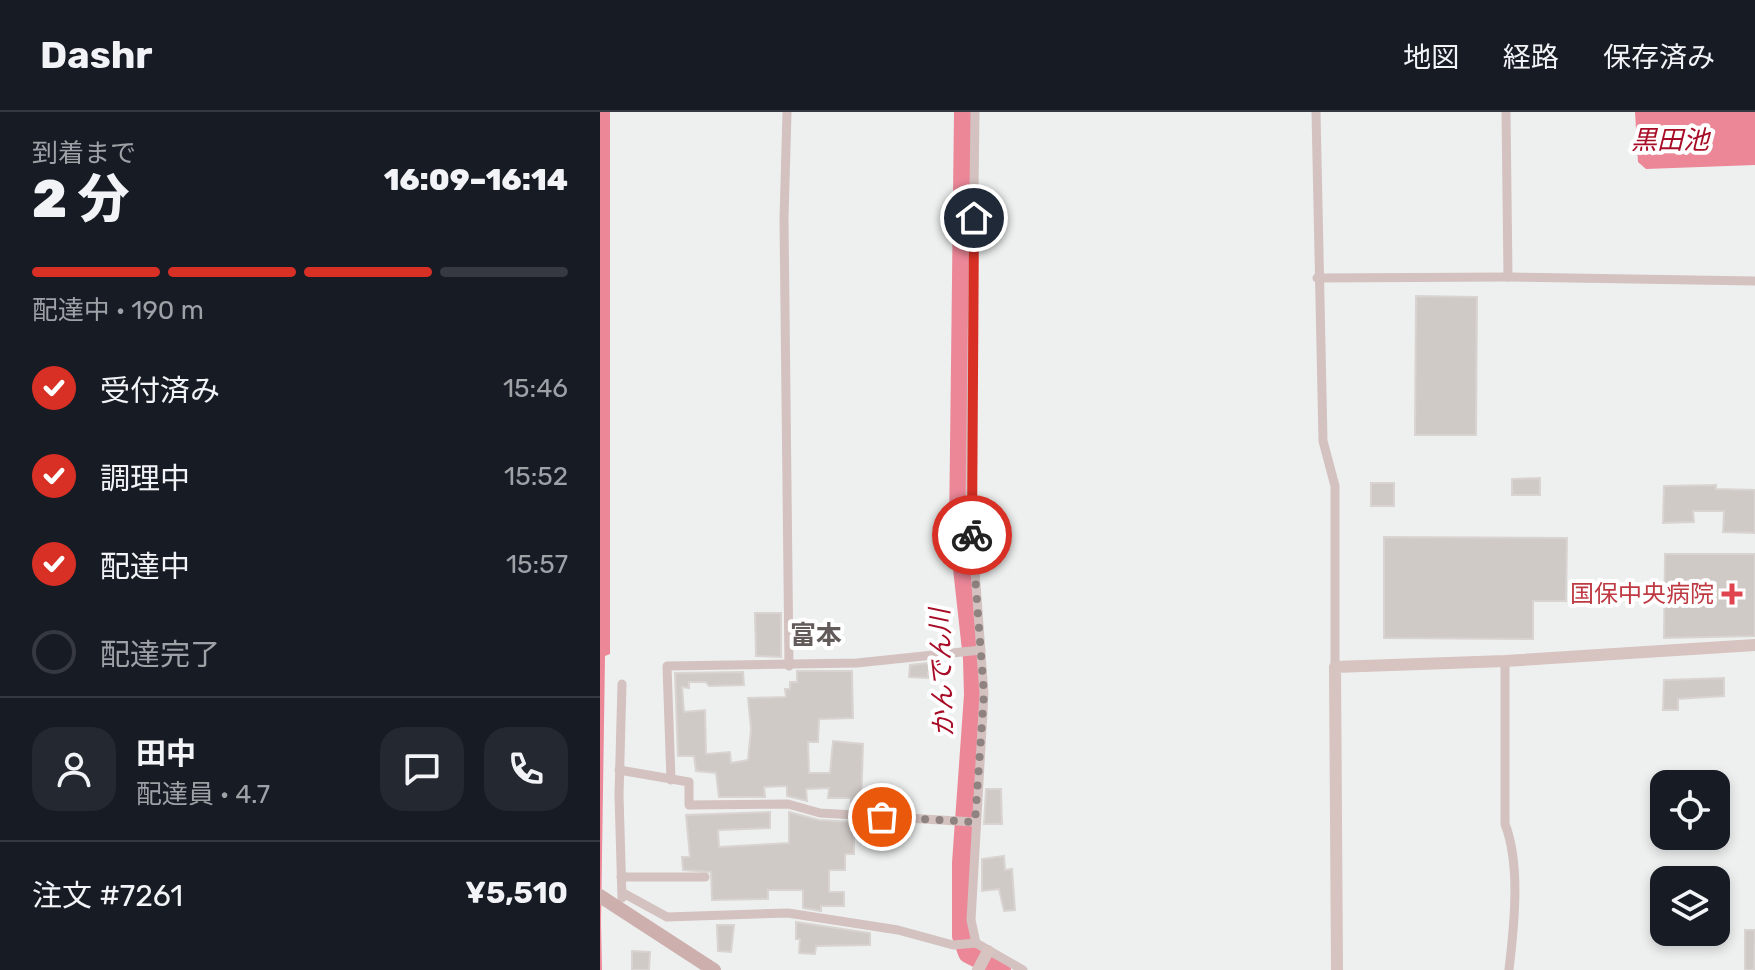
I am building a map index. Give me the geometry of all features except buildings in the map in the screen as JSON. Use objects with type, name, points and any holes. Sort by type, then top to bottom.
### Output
[{"type":"main road","points":[[600,896],[621,904],[714,970]]},
{"type":"street","points":[[787,112],[784,219],[789,666]]},
{"type":"street","points":[[975,112],[970,502],[984,694],[971,920],[976,943]]},
{"type":"street","points":[[1316,112],[1317,278],[1323,441],[1335,486],[1337,970]]},
{"type":"street","points":[[1506,112],[1508,277]]},
{"type":"street","points":[[1317,278],[1755,281]]},
{"type":"street","points":[[1335,667],[1505,661],[1755,645]]},
{"type":"street","points":[[671,780],[667,666],[857,663],[981,650]]},
{"type":"street","points":[[1505,661],[1505,824],[1512,842],[1514,928],[1509,970]]},
{"type":"street","points":[[622,684],[619,770],[621,904],[667,917],[788,913],[898,930],[953,945],[976,943],[1023,970]]},
{"type":"street","points":[[619,770],[689,782],[689,805],[788,804],[820,813],[975,822]]},
{"type":"street","points":[[621,877],[705,877]]},
{"type":"street","points":[[978,970],[988,951]]},
{"type":"water","points":[[600,112],[610,112],[610,654],[605,656],[602,970],[600,970]]},
{"type":"water","name":"黒田池","points":[[1635,112],[1755,112],[1755,165],[1646,169],[1638,162]]},
{"type":"waterway","name":"かんでん川","points":[[964,112],[959,532],[974,695],[962,863],[962,936],[968,953],[1001,970]]},
{"type":"way so far","points":[[882,817],[975,822],[984,694],[972,535]]},
{"type":"place","name":"国保中央病院","points":[[1732,594]]},
{"type":"district","name":"富本","points":[[816,635]]},
{"type":"route","points":[[972,535],[974,218]]}]
